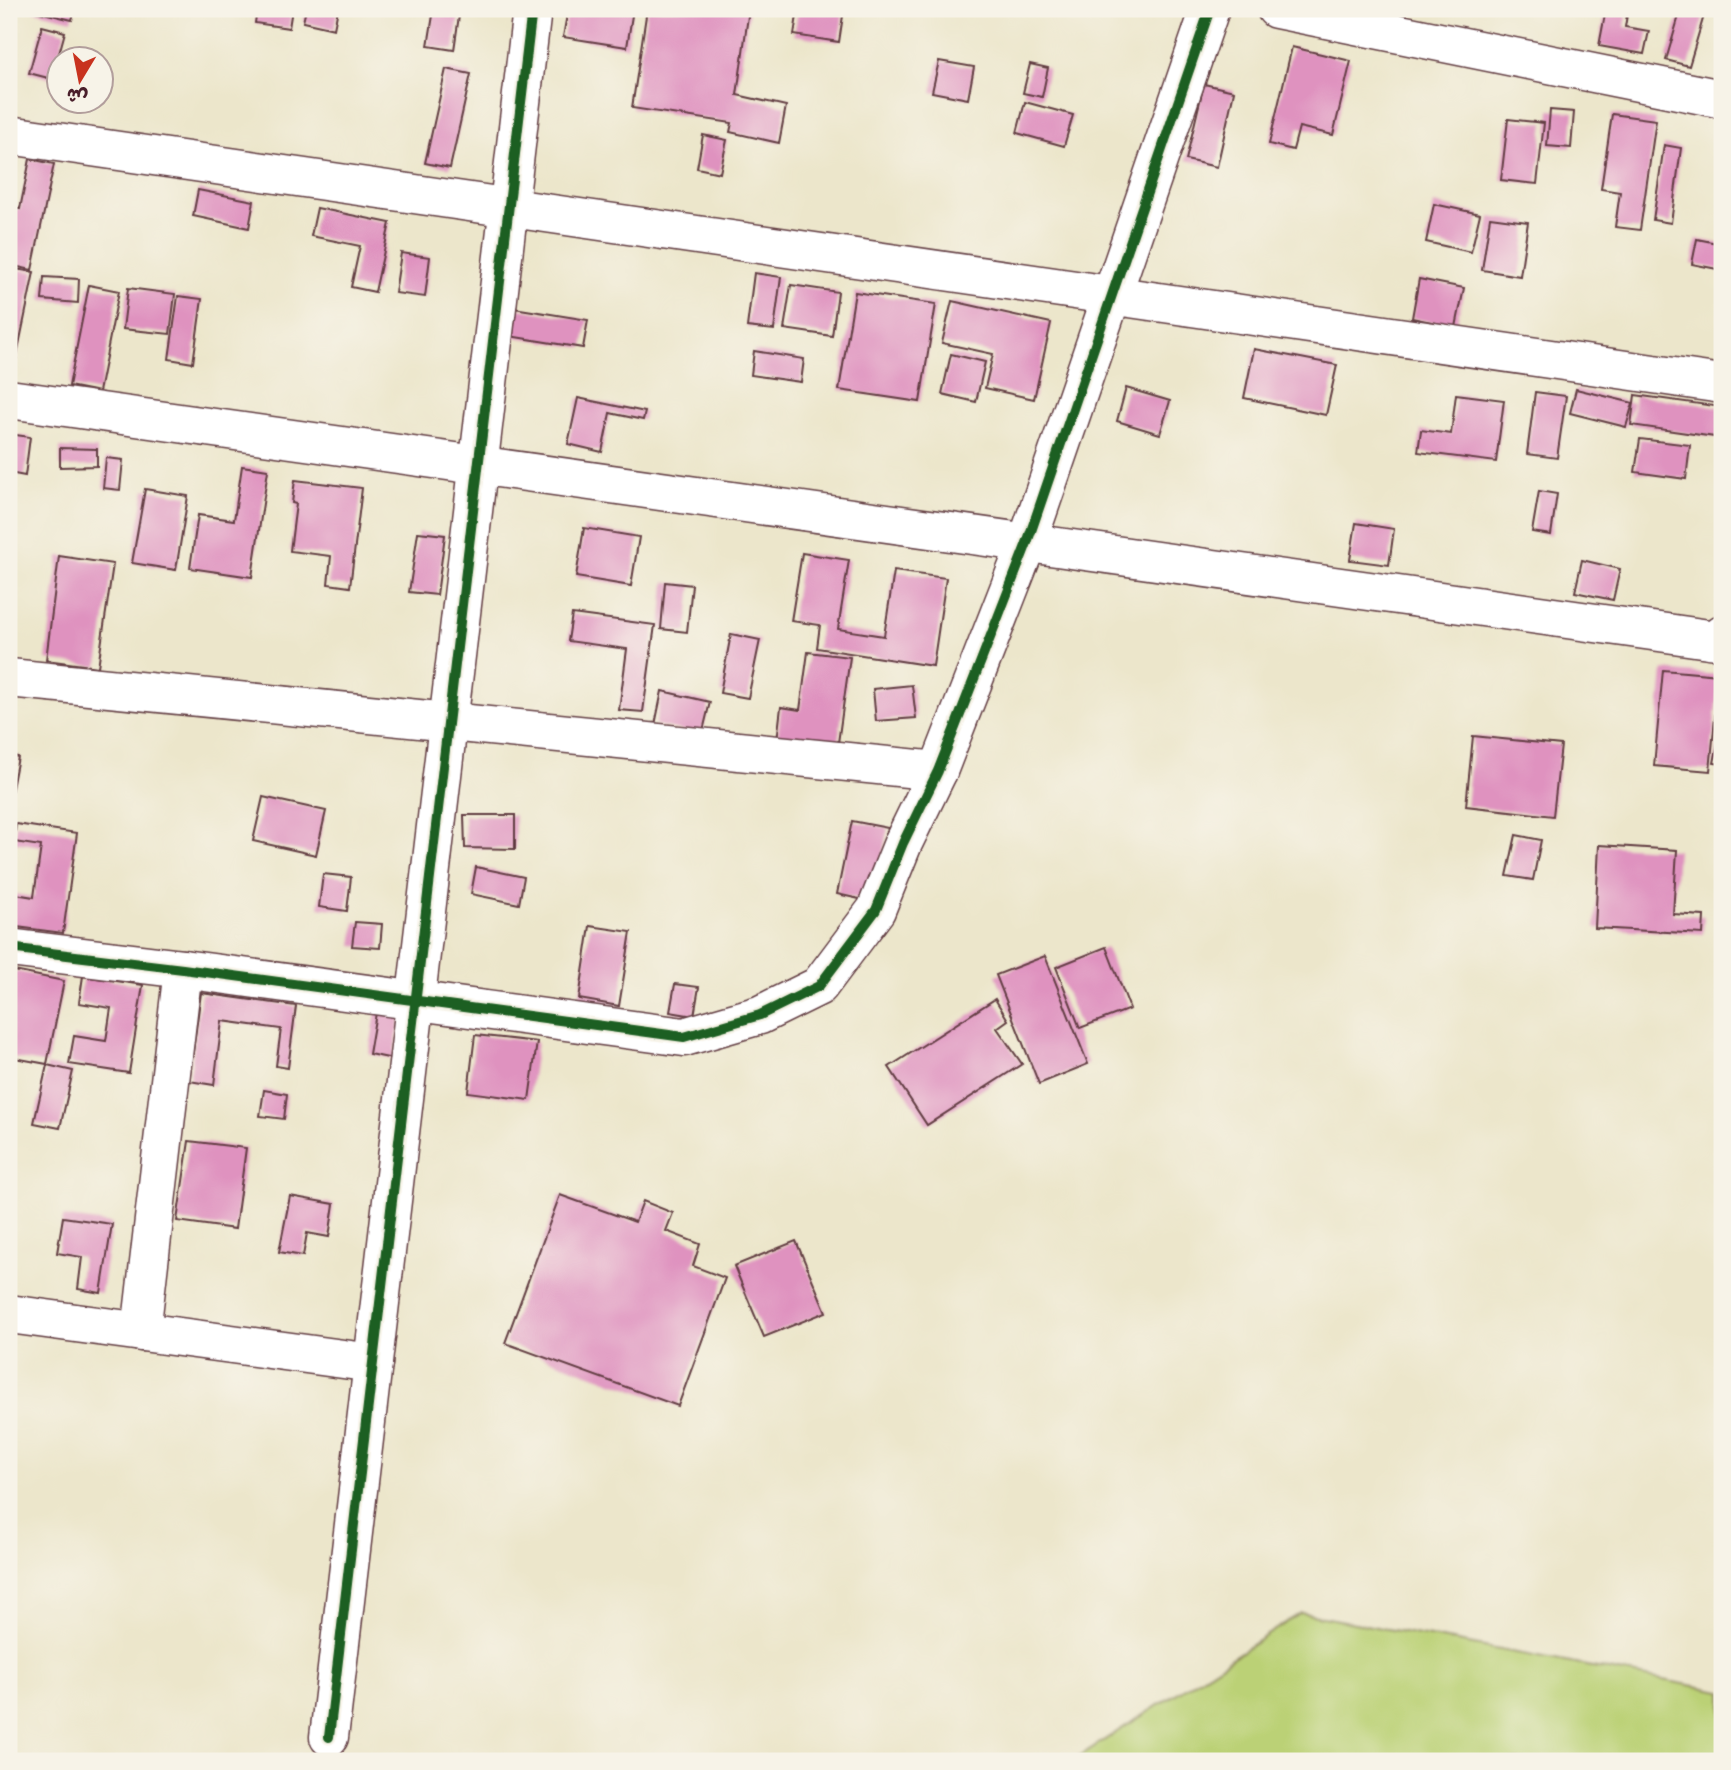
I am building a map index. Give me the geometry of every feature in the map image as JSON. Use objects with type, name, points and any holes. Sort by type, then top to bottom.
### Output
[{"type":"street","points":[[329,1737],[532,9]]},
{"type":"street","points":[[9,948],[684,1037],[760,1015],[819,986],[876,910],[903,843],[938,771],[1027,543],[1210,9]]},
{"type":"street","points":[[1276,9],[1722,99]]},
{"type":"street","points":[[9,135],[1722,384]]},
{"type":"street","points":[[9,399],[1709,639],[1719,640],[1722,634]]},
{"type":"street","points":[[9,678],[938,771]]},
{"type":"street","points":[[141,1332],[183,969]]},
{"type":"street","points":[[9,1314],[373,1363]]},
{"type":"green space","points":[[1301,1613],[1722,1691],[1722,1761],[1072,1761]]},
{"type":"building","points":[[27,9],[75,9],[72,20]]},
{"type":"building","points":[[257,9],[292,9],[289,28],[255,23]]},
{"type":"building","points":[[306,9],[338,9],[334,29],[303,22]]},
{"type":"building","points":[[434,9],[460,9],[454,50],[428,46]]},
{"type":"building","points":[[568,9],[633,9],[627,47],[563,37]]},
{"type":"building","points":[[647,9],[749,9],[737,95],[786,106],[779,143],[730,132],[732,123],[632,108]]},
{"type":"building","points":[[798,9],[844,9],[839,42],[794,35]]},
{"type":"building","points":[[1606,9],[1628,9],[1625,27],[1649,31],[1644,54],[1599,46]]},
{"type":"building","points":[[1681,9],[1705,12],[1689,66],[1666,60]]},
{"type":"building","points":[[42,26],[65,32],[61,46],[46,46],[46,77],[29,73]]},
{"type":"building","points":[[1292,47],[1351,61],[1333,135],[1299,127],[1293,150],[1269,144]]},
{"type":"building","points":[[939,61],[974,67],[968,99],[932,92]]},
{"type":"building","points":[[1030,64],[1048,68],[1042,97],[1023,93]]},
{"type":"building","points":[[446,69],[471,74],[450,168],[425,163]]},
{"type":"building","points":[[1204,84],[1234,91],[1217,167],[1186,160]]},
{"type":"building","points":[[1025,102],[1073,115],[1064,146],[1017,133]]},
{"type":"building","points":[[1550,110],[1574,112],[1571,148],[1547,146]]},
{"type":"building","points":[[1612,114],[1656,120],[1640,230],[1615,227],[1620,192],[1601,189]]},
{"type":"building","points":[[1508,119],[1544,123],[1537,184],[1501,180]]},
{"type":"building","points":[[703,135],[727,140],[720,173],[697,168]]},
{"type":"building","points":[[1664,145],[1681,148],[1671,223],[1653,220]]},
{"type":"building","points":[[30,159],[54,164],[32,270],[9,265],[9,207],[20,209]]},
{"type":"building","points":[[198,190],[254,201],[249,228],[193,216]]},
{"type":"building","points":[[1434,204],[1480,214],[1471,252],[1426,242]]},
{"type":"building","points":[[317,208],[390,223],[375,292],[351,287],[360,246],[311,236]]},
{"type":"building","points":[[1490,217],[1528,222],[1520,276],[1482,270]]},
{"type":"building","points":[[1697,239],[1722,244],[1722,270],[1692,264]]},
{"type":"building","points":[[401,253],[430,257],[425,297],[395,293]]},
{"type":"building","points":[[9,268],[34,272],[13,374],[9,373]]},
{"type":"building","points":[[754,273],[781,277],[774,330],[747,327]]},
{"type":"building","points":[[44,277],[79,279],[78,303],[42,300]]},
{"type":"building","points":[[1419,279],[1464,288],[1456,327],[1412,318]]},
{"type":"building","points":[[89,285],[119,291],[99,392],[69,386]]},
{"type":"building","points":[[791,285],[838,292],[832,336],[784,329]]},
{"type":"building","points":[[128,288],[175,294],[170,334],[123,329]]},
{"type":"building","points":[[855,292],[936,304],[920,402],[839,390]]},
{"type":"building","points":[[178,296],[202,299],[193,363],[169,359]]},
{"type":"building","points":[[952,301],[1051,323],[1034,399],[985,388],[993,354],[942,343]]},
{"type":"building","points":[[514,308],[588,320],[583,348],[509,336]]},
{"type":"building","points":[[1254,349],[1337,365],[1326,415],[1244,398]]},
{"type":"building","points":[[754,351],[804,359],[801,382],[751,375]]},
{"type":"building","points":[[951,354],[985,362],[976,402],[942,394]]},
{"type":"building","points":[[1126,388],[1170,401],[1160,434],[1117,421]]},
{"type":"building","points":[[1576,389],[1633,403],[1626,427],[1570,413]]},
{"type":"building","points":[[1535,392],[1566,396],[1557,458],[1527,454]]},
{"type":"building","points":[[1456,394],[1504,400],[1496,462],[1418,452],[1421,430],[1451,434]]},
{"type":"building","points":[[1635,395],[1722,407],[1722,438],[1631,425]]},
{"type":"building","points":[[578,398],[645,412],[643,420],[610,413],[602,452],[568,444]]},
{"type":"building","points":[[9,434],[30,437],[25,476],[9,473]]},
{"type":"building","points":[[1640,439],[1690,445],[1686,479],[1635,472]]},
{"type":"building","points":[[60,448],[97,449],[97,466],[60,467]]},
{"type":"building","points":[[106,458],[123,460],[120,490],[103,488]]},
{"type":"building","points":[[242,466],[268,470],[252,577],[190,568],[198,515],[234,520]]},
{"type":"building","points":[[295,480],[362,488],[350,587],[328,584],[331,556],[290,551],[296,504],[292,503]]},
{"type":"building","points":[[145,489],[188,496],[176,570],[132,563]]},
{"type":"building","points":[[1539,491],[1557,494],[1551,535],[1532,532]]},
{"type":"building","points":[[1356,523],[1394,529],[1389,565],[1350,560]]},
{"type":"building","points":[[584,528],[639,537],[631,586],[576,577]]},
{"type":"building","points":[[418,532],[445,535],[437,595],[409,592]]},
{"type":"building","points":[[802,553],[849,560],[838,629],[884,636],[894,571],[946,578],[933,666],[817,648],[820,625],[791,621]]},
{"type":"building","points":[[59,556],[113,564],[98,667],[46,660]]},
{"type":"building","points":[[1582,560],[1620,569],[1613,600],[1575,592]]},
{"type":"building","points":[[665,582],[692,585],[687,632],[661,629]]},
{"type":"building","points":[[572,614],[655,625],[643,712],[619,710],[627,649],[568,641]]},
{"type":"building","points":[[731,634],[760,640],[748,698],[720,693]]},
{"type":"building","points":[[808,652],[850,657],[837,750],[777,741],[781,707],[800,710]]},
{"type":"building","points":[[1663,670],[1719,675],[1710,771],[1654,766]]},
{"type":"building","points":[[912,685],[916,718],[876,721],[873,689]]},
{"type":"building","points":[[662,691],[710,702],[702,735],[655,725]]},
{"type":"building","points":[[1722,728],[1722,764],[1714,763]]},
{"type":"building","points":[[1473,736],[1561,745],[1553,816],[1466,806]]},
{"type":"building","points":[[9,755],[18,757],[10,799],[9,799]]},
{"type":"building","points":[[263,797],[326,811],[316,855],[253,841]]},
{"type":"building","points":[[464,815],[515,815],[515,849],[465,848]]},
{"type":"building","points":[[852,821],[888,828],[873,902],[837,894]]},
{"type":"building","points":[[16,824],[77,833],[63,933],[9,926],[9,893],[34,897],[41,846],[14,842]]},
{"type":"building","points":[[1516,835],[1541,840],[1533,880],[1507,876]]},
{"type":"building","points":[[1599,845],[1677,850],[1673,914],[1704,916],[1703,934],[1595,928]]},
{"type":"building","points":[[476,867],[524,877],[519,904],[471,894]]},
{"type":"building","points":[[323,874],[351,877],[347,911],[319,907]]},
{"type":"building","points":[[355,922],[382,924],[380,948],[352,946]]},
{"type":"building","points":[[590,926],[631,932],[619,1006],[579,999]]},
{"type":"building","points":[[1106,947],[1130,1009],[1080,1028],[1056,967]]},
{"type":"building","points":[[1045,956],[1088,1064],[1039,1084],[996,975]]},
{"type":"building","points":[[9,970],[64,981],[47,1064],[9,1057]]},
{"type":"building","points":[[83,976],[143,985],[129,1073],[69,1064],[74,1036],[106,1041],[111,1008],[79,1003]]},
{"type":"building","points":[[675,984],[699,987],[694,1016],[670,1012]]},
{"type":"building","points":[[201,993],[296,1006],[288,1068],[276,1066],[281,1029],[222,1021],[214,1085],[189,1081]]},
{"type":"building","points":[[995,999],[1008,1020],[997,1028],[1022,1064],[927,1125],[889,1067]]},
{"type":"building","points":[[377,1007],[402,1012],[393,1059],[369,1054]]},
{"type":"building","points":[[475,1035],[537,1042],[529,1100],[468,1092]]},
{"type":"building","points":[[47,1065],[73,1071],[60,1128],[34,1123]]},
{"type":"building","points":[[264,1090],[287,1094],[284,1119],[260,1116]]},
{"type":"building","points":[[189,1141],[246,1148],[235,1229],[177,1221]]},
{"type":"building","points":[[560,1195],[635,1222],[643,1201],[673,1213],[666,1231],[700,1244],[693,1266],[725,1278],[678,1406],[505,1343]]},
{"type":"building","points":[[290,1196],[334,1204],[329,1237],[307,1233],[303,1256],[279,1252]]},
{"type":"building","points":[[63,1217],[112,1224],[101,1293],[78,1289],[82,1257],[57,1253]]},
{"type":"building","points":[[796,1241],[826,1312],[764,1337],[734,1266]]},
{"type":"cycle path","points":[[329,1737],[532,9]]},
{"type":"cycle path","points":[[9,948],[684,1037],[760,1015],[819,986],[876,910],[903,843],[938,771],[1027,543],[1210,9]]}]
